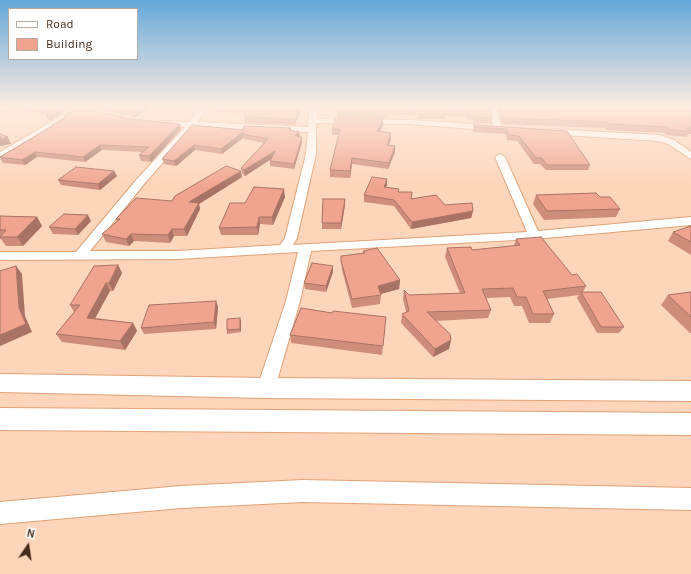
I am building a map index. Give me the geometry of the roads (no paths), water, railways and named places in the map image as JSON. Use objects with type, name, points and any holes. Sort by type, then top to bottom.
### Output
[{"type":"main road","points":[[0,383],[266,388],[691,391]]},
{"type":"main road","points":[[0,419],[691,424]]},
{"type":"street","points":[[0,156],[36,135]]},
{"type":"street","points":[[79,256],[140,181],[182,135]]},
{"type":"street","points":[[285,248],[291,238],[311,154],[312,135]]},
{"type":"street","points":[[607,135],[660,138],[670,142],[691,156]]},
{"type":"street","points":[[500,157],[534,235]]},
{"type":"street","points":[[0,256],[178,255],[534,235],[691,221]]},
{"type":"street","points":[[266,388],[293,301],[306,247]]},
{"type":"street","points":[[0,512],[181,497],[303,490],[691,499]]}]
